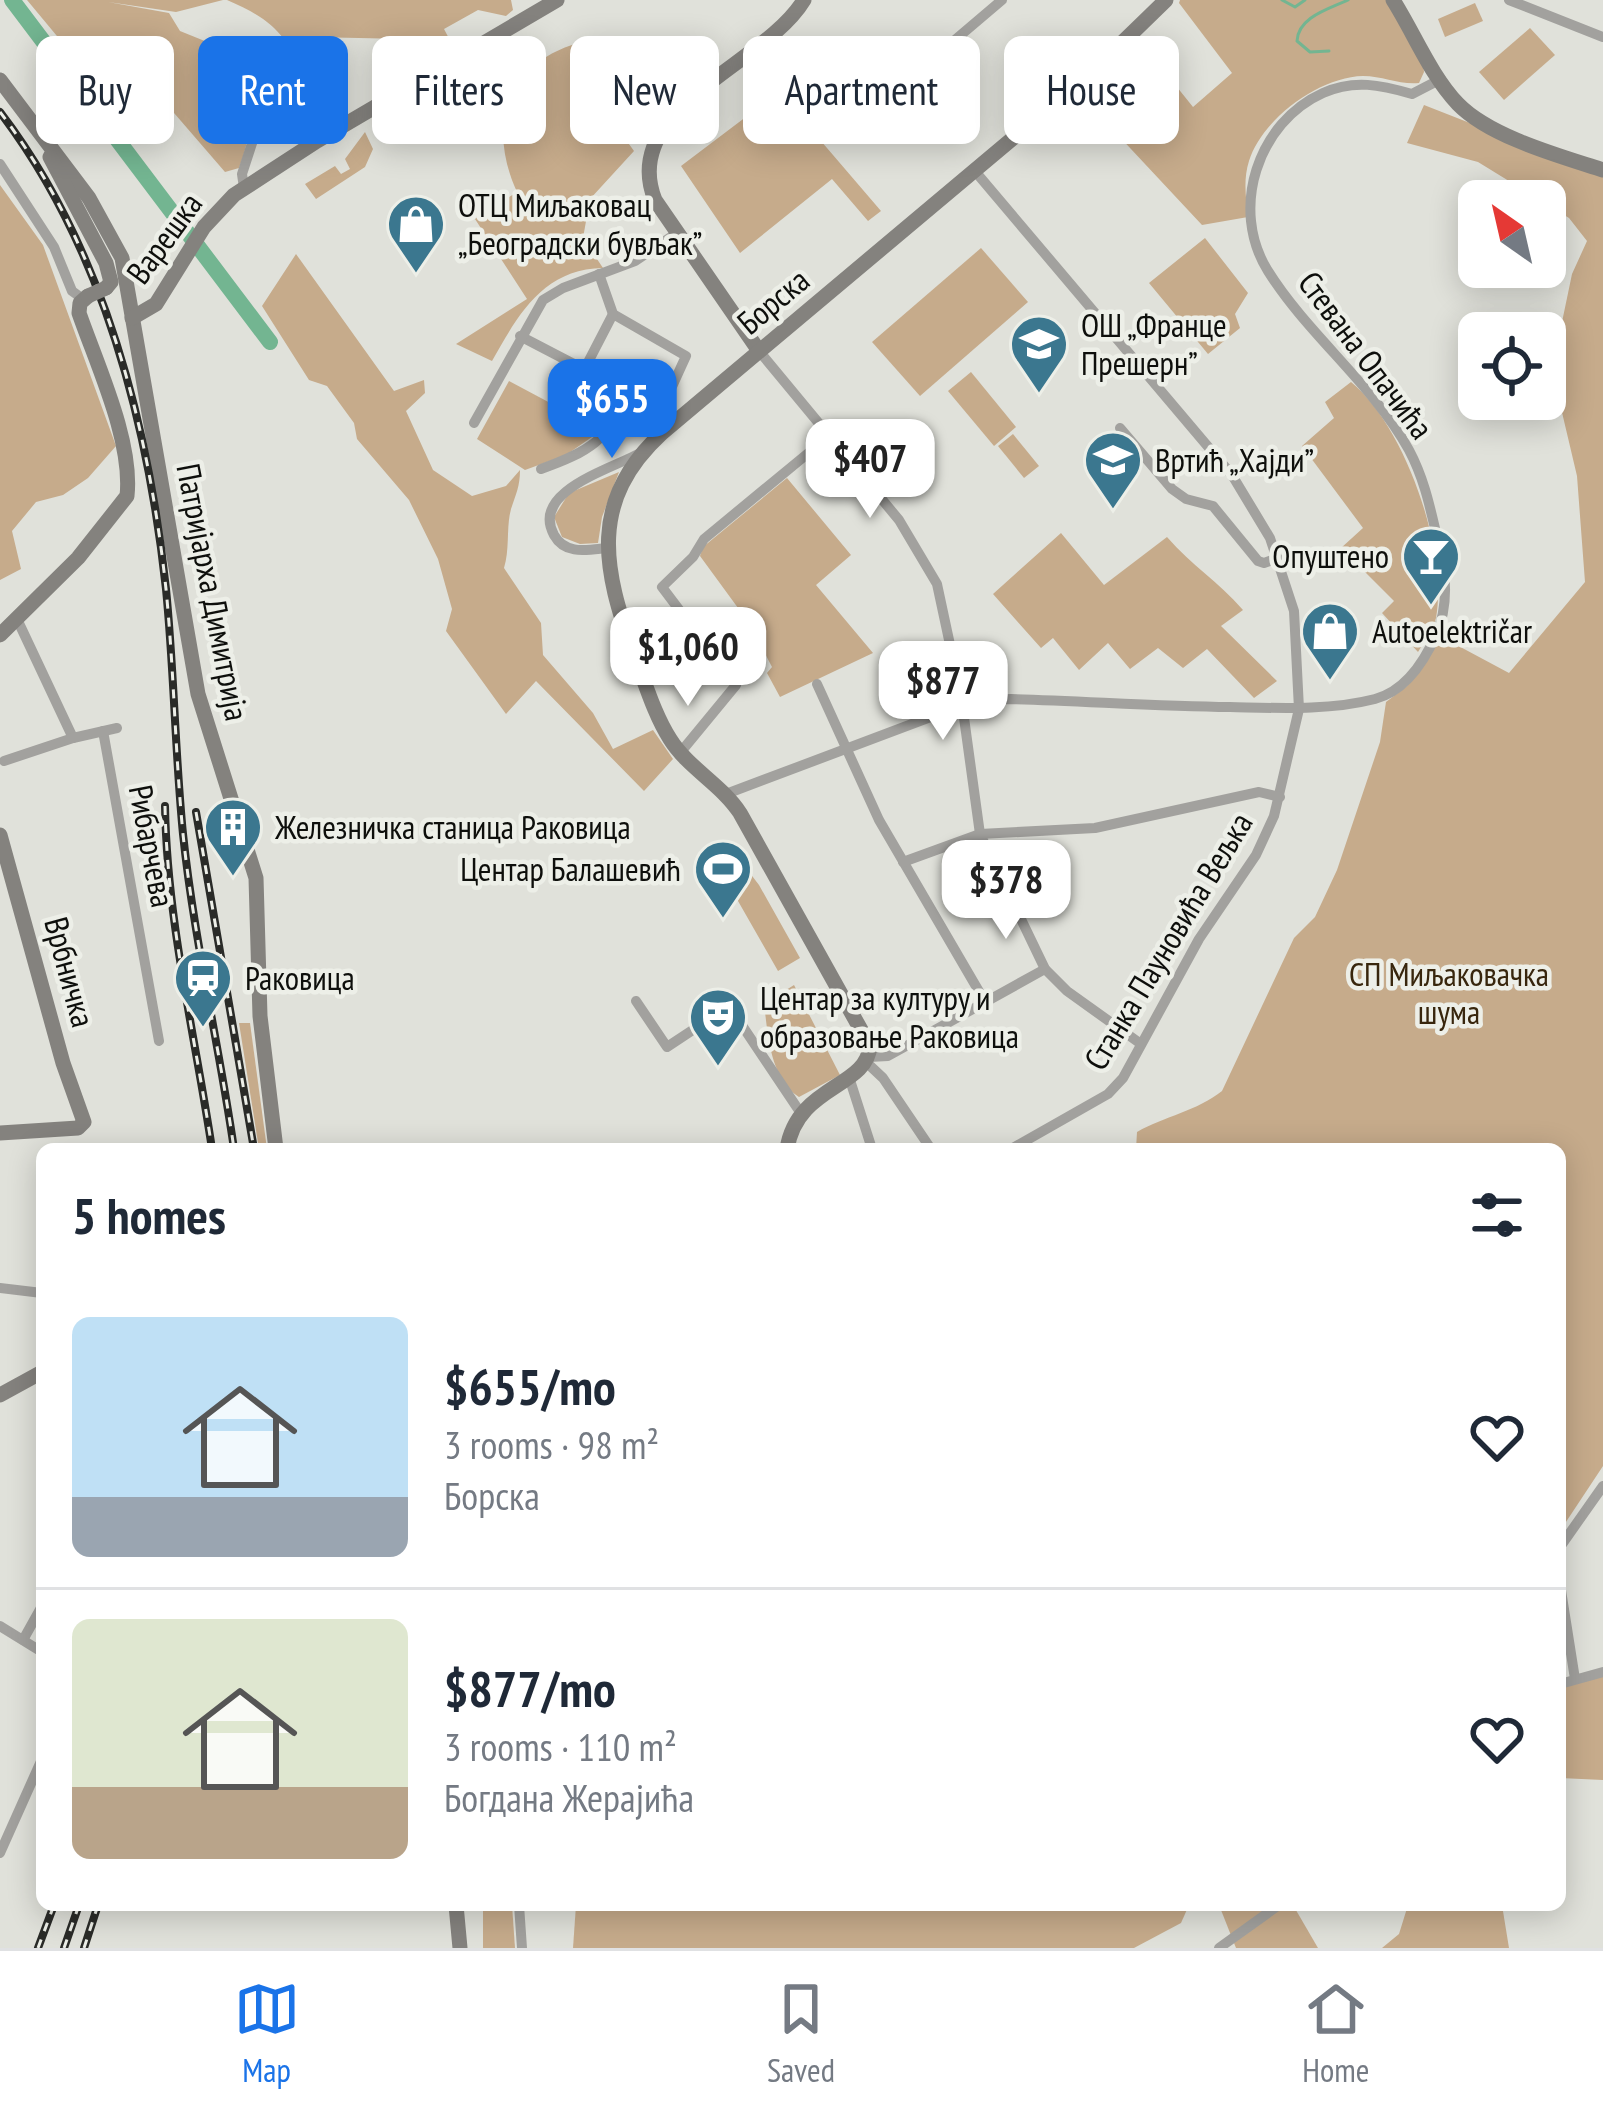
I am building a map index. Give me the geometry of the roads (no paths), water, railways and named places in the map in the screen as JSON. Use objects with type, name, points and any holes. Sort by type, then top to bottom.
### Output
[{"type":"main road","name":"Варешка","points":[[348,121],[532,8],[557,0]]},
{"type":"main road","points":[[759,351],[652,190],[649,166],[655,140],[673,116],[784,26],[804,0]]},
{"type":"main road","name":"Борска","points":[[868,1060],[866,1035],[726,794],[680,753],[666,732],[622,620],[606,548],[615,499],[643,452],[1123,45],[1166,0]]},
{"type":"main road","points":[[1393,0],[1458,104],[1490,126],[1603,170]]},
{"type":"main road","name":"Патријарха Димитрија","points":[[0,80],[36,126]]},
{"type":"main road","points":[[0,635],[125,501],[128,487],[115,416],[79,313],[85,297],[106,288],[111,278],[47,144]]},
{"type":"main road","name":"Патријарха Димитрија","points":[[50,144],[118,248],[198,692],[254,871],[260,1016],[276,1143]]},
{"type":"main road","name":"Варешка","points":[[132,318],[156,304],[204,227],[244,188],[311,144]]},
{"type":"main road","name":"Врбничка","points":[[0,835],[84,1122],[71,1129],[0,1133]]},
{"type":"main road","points":[[788,1143],[800,1112],[868,1060]]},
{"type":"main road","points":[[0,1395],[36,1375]]},
{"type":"main road","points":[[457,1911],[460,1948]]},
{"type":"street","points":[[959,36],[1002,0]]},
{"type":"street","points":[[1509,0],[1603,37]]},
{"type":"street","name":"Стевана Опачића","points":[[726,794],[962,704],[1010,699],[1299,709],[1374,699],[1403,684],[1436,634],[1445,579],[1426,493],[1408,449],[1370,395],[1265,265],[1254,232],[1252,179],[1270,140],[1317,95],[1366,83],[1412,94],[1441,79]]},
{"type":"street","name":"Варешка","points":[[244,188],[242,178],[252,144]]},
{"type":"street","points":[[0,164],[55,247],[72,291],[85,297]]},
{"type":"street","name":"Станка Пауновића Вељка","points":[[974,170],[1232,475],[1278,558],[1294,611],[1299,709],[1280,797],[1264,840],[1199,939],[1114,1090],[1022,1143]]},
{"type":"street","points":[[475,423],[543,300],[635,261],[677,232]]},
{"type":"street","points":[[520,336],[662,405],[686,356],[613,314],[598,274]]},
{"type":"street","points":[[584,370],[613,314]]},
{"type":"street","points":[[759,351],[899,520],[937,584],[962,704],[980,834],[1045,969],[1067,991],[1141,1044]]},
{"type":"street","points":[[541,469],[578,455],[602,439],[630,393]]},
{"type":"street","points":[[1120,428],[1172,489],[1186,500],[1213,506],[1258,560],[1278,558]]},
{"type":"street","points":[[680,753],[736,685],[662,587],[704,539],[829,436]]},
{"type":"street","points":[[606,548],[574,550],[560,543],[550,521],[554,502],[563,492],[643,452]]},
{"type":"street","points":[[17,619],[73,738]]},
{"type":"street","points":[[817,684],[869,802],[984,1000]]},
{"type":"street","points":[[4,761],[118,728]]},
{"type":"street","name":"Рибарчева","points":[[103,731],[159,1041]]},
{"type":"street","points":[[903,862],[980,834],[1095,828],[1259,792],[1280,797]]},
{"type":"street","points":[[0,868],[15,885]]},
{"type":"street","points":[[868,1060],[889,1055],[1045,969]]},
{"type":"street","points":[[636,1001],[667,1047],[729,1006],[800,1112]]},
{"type":"street","name":"Борска","points":[[868,1060],[927,1143]]},
{"type":"street","points":[[849,1077],[870,1143]]},
{"type":"street","points":[[0,1288],[36,1292]]},
{"type":"street","points":[[1566,1538],[1603,1486]]},
{"type":"street","points":[[22,1640],[36,1616]]},
{"type":"street","points":[[1566,1622],[1575,1679]]},
{"type":"street","points":[[2,1632],[36,1648]]},
{"type":"street","points":[[1566,1682],[1603,1672]]},
{"type":"street","points":[[0,1853],[36,1772]]},
{"type":"street","points":[[519,1911],[522,1948]]},
{"type":"street","points":[[1219,1948],[1271,1911]]},
{"type":"waterway","points":[[12,0],[270,342]]},
{"type":"waterway","points":[[1282,0],[1295,7],[1305,0]]},
{"type":"waterway","points":[[1329,51],[1310,52],[1297,41],[1299,33],[1316,15],[1348,0]]},
{"type":"railway","points":[[0,112],[67,220],[93,278],[133,400],[166,589],[188,874],[233,1143]]},
{"type":"railway","points":[[165,806],[176,935],[211,1143]]},
{"type":"railway","points":[[196,812],[253,1143]]},
{"type":"railway","points":[[38,1948],[52,1911]]},
{"type":"railway","points":[[64,1948],[77,1911]]},
{"type":"railway","points":[[84,1948],[96,1911]]},
{"type":"place","name":"ОТЦ Миљаковац „Београдски бувљак”","points":[[416,275]]},
{"type":"place","name":"ОШ „Франце Прешерн”","points":[[1039,395]]},
{"type":"place","name":"Вртић „Хајди”","points":[[1113,511]]},
{"type":"place","name":"Опуштено","points":[[1431,607]]},
{"type":"place","name":"Autoelektričar","points":[[1330,682]]},
{"type":"place","name":"Железничка станица Раковица","points":[[233,878]]},
{"type":"place","name":"Центар Балашевић","points":[[723,920]]},
{"type":"place","name":"Раковица","points":[[203,1029]]},
{"type":"place","name":"Центар за културу и образовање Раковица","points":[[718,1068]]},
{"type":"park label","name":"СП Миљаковачка шума","points":[[1449,993]]}]
